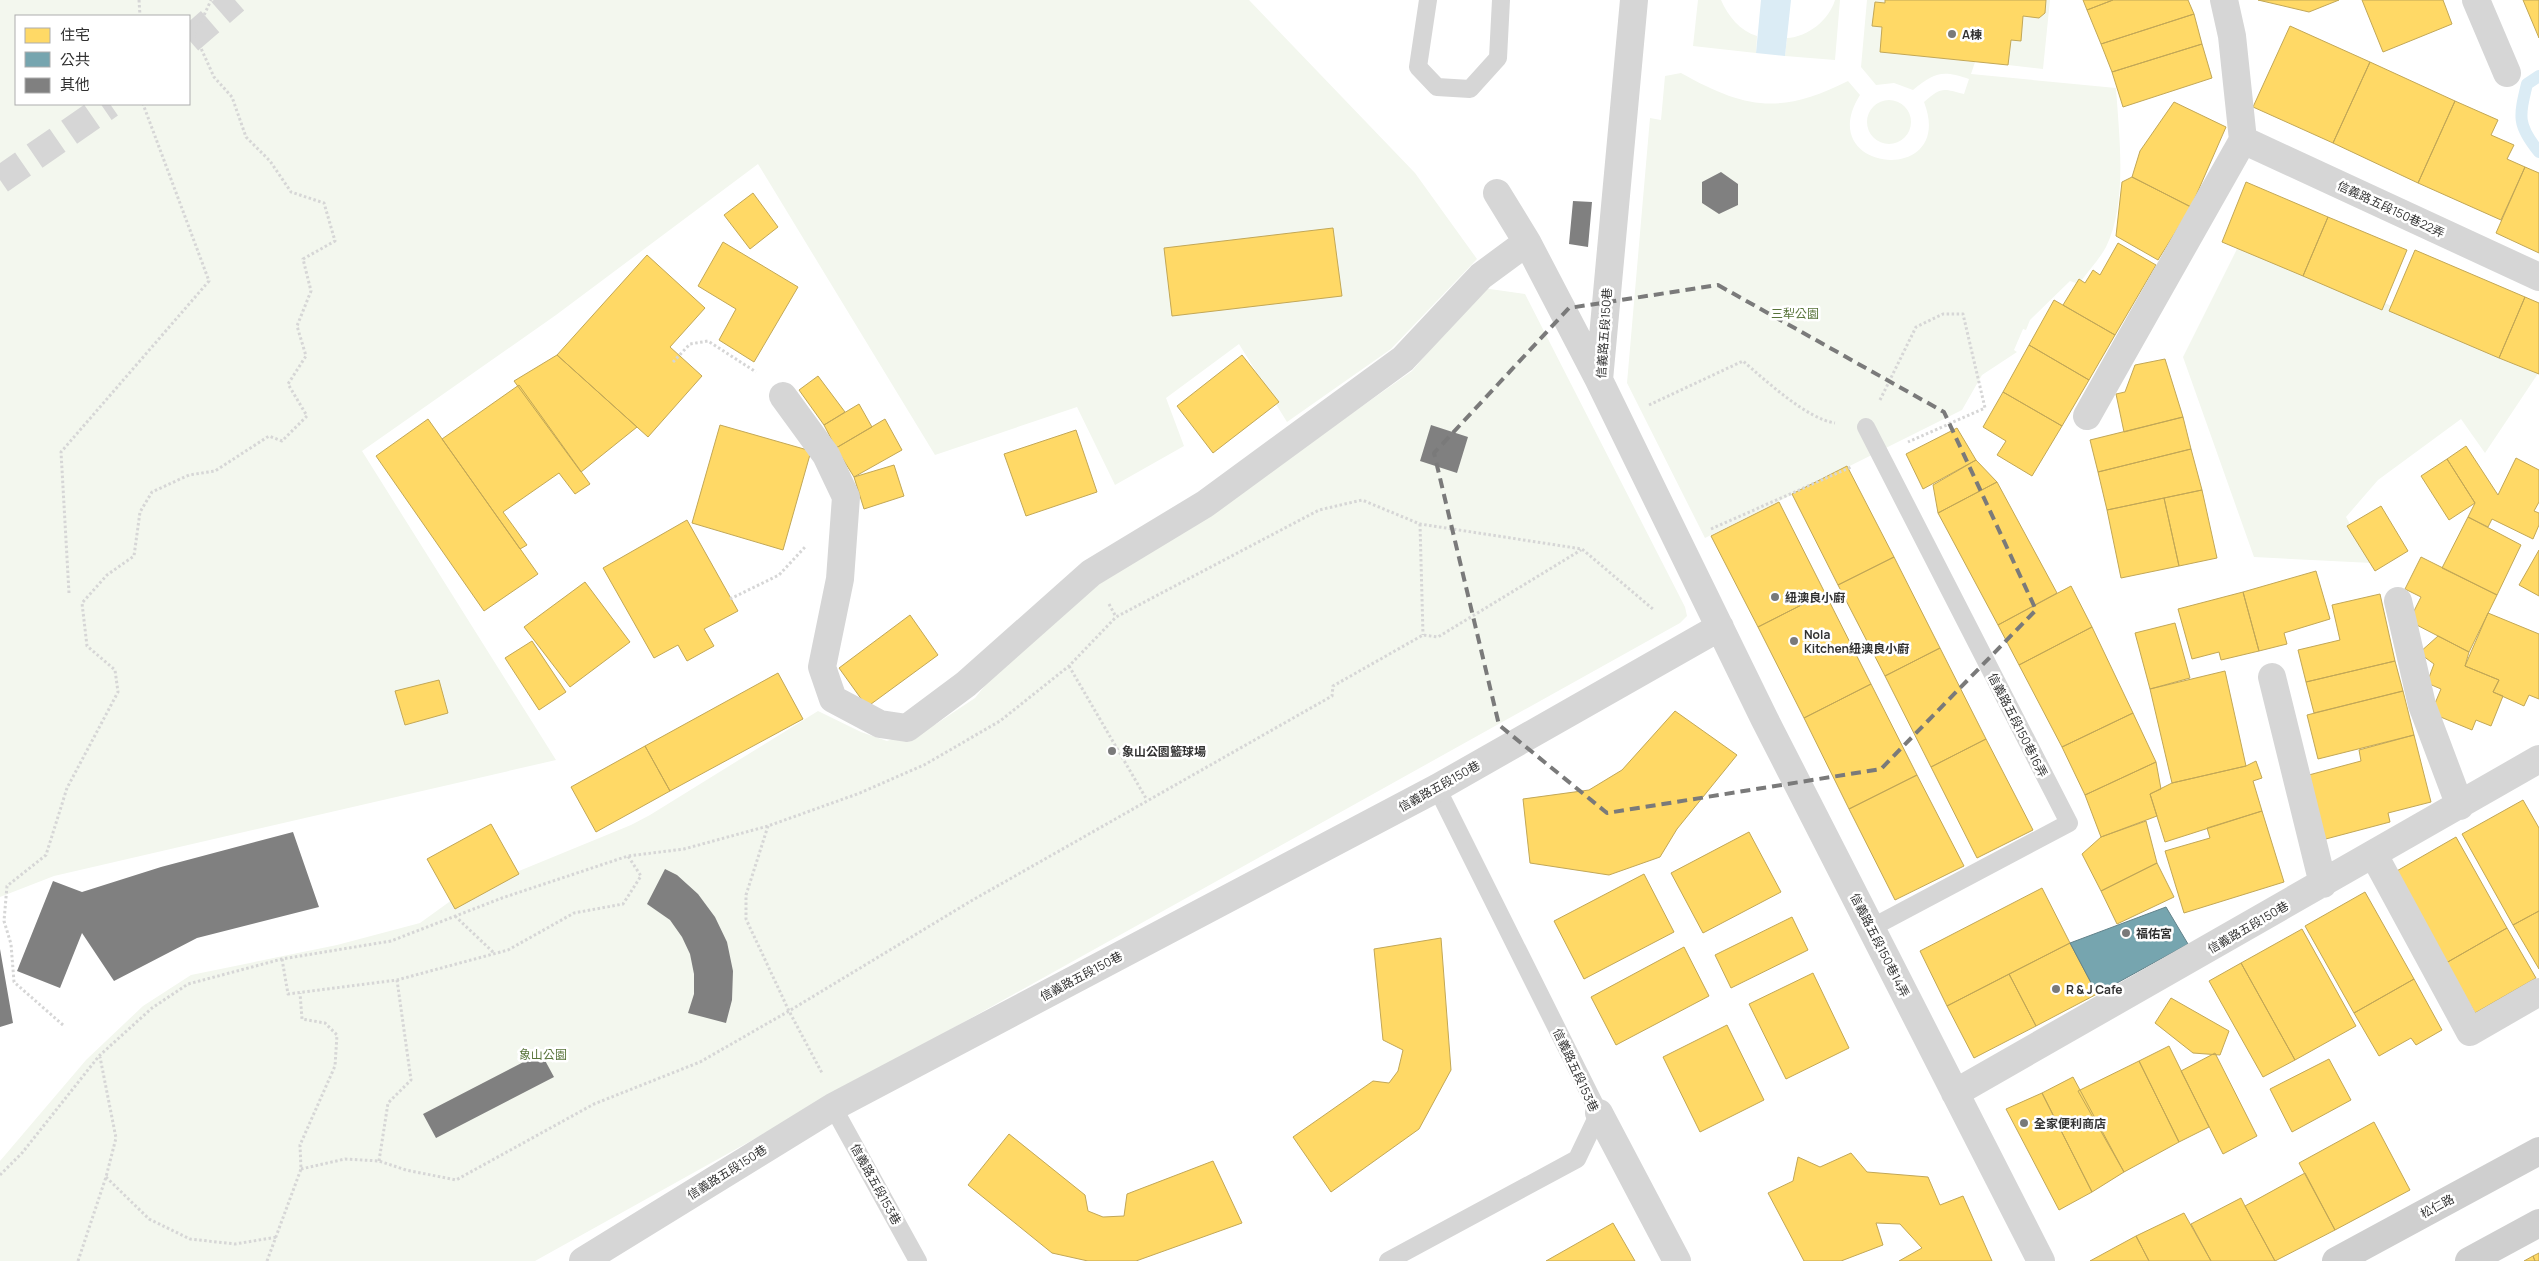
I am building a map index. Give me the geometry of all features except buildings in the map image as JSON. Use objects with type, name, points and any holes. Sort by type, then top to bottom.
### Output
[{"type":"street","name":"信義路五段150巷","points":[[583,1261],[833,1107],[1437,788],[1720,627],[1599,380],[1634,0]]},
{"type":"street","points":[[2087,416],[2243,140],[2232,36],[2224,0]]},
{"type":"street","points":[[2476,0],[2507,73]]},
{"type":"street","name":"信義路五段150巷22弄","points":[[2243,140],[2539,277]]},
{"type":"street","points":[[1497,193],[1528,242],[1599,380]]},
{"type":"street","points":[[783,396],[826,454],[846,497],[840,579],[822,667],[832,699],[880,724],[907,728],[966,684],[1091,573],[1205,504],[1403,359],[1481,276],[1528,242]]},
{"type":"street","points":[[2398,602],[2422,705],[2460,806]]},
{"type":"street","name":"信義路五段150巷14弄","points":[[1720,627],[2041,1261]]},
{"type":"street","points":[[2272,677],[2323,884]]},
{"type":"street","name":"信義路五段150巷","points":[[1956,1093],[2460,806],[2538,765]]},
{"type":"street","points":[[2374,855],[2470,1032],[2539,992]]},
{"type":"street","points":[[1599,1113],[1677,1261]]},
{"type":"street","name":"松仁路","points":[[2336,1261],[2539,1151]]},
{"type":"street","points":[[2470,1261],[2539,1223]]},
{"type":"lane","points":[[1428,0],[1418,67],[1437,87],[1470,89],[1498,58],[1501,0]]},
{"type":"lane","name":"信義路五段150巷16弄","points":[[1866,427],[2069,823],[1871,928]]},
{"type":"lane","name":"信義路五段153巷","points":[[1388,1261],[1577,1158],[1599,1113],[1437,788]]},
{"type":"lane","name":"信義路五段153巷","points":[[833,1107],[918,1261]]},
{"type":"path","points":[[139,0],[140,15]]},
{"type":"path","points":[[63,1025],[14,982],[12,944],[4,922],[7,886],[46,855],[67,788],[118,692],[115,670],[87,646],[82,603],[107,575],[134,556],[140,512],[152,492],[189,475],[215,471],[269,436],[282,441],[307,416],[288,384],[306,356],[297,326],[311,291],[303,259],[335,241],[324,203],[291,192],[270,162],[246,137],[232,97],[214,77],[195,35],[211,0]]},
{"type":"path","points":[[69,593],[61,452],[209,281],[143,105]]},
{"type":"path","points":[[1618,419],[1743,361],[1779,392],[1826,422],[1866,427],[1916,327],[1942,314],[1963,314],[1985,408],[1678,544]]},
{"type":"path","points":[[673,362],[690,344],[708,341],[757,373],[783,396]]},
{"type":"path","points":[[0,1175],[22,1153],[99,1056],[152,1008],[188,984],[282,959],[391,941],[455,916],[628,856],[684,848],[768,826],[860,793],[924,766],[1000,721],[1069,666],[1116,617],[1319,510],[1362,500],[1420,524],[1582,549],[1654,610]]},
{"type":"path","points":[[1420,524],[1423,635]]},
{"type":"path","points":[[730,599],[779,575],[809,542]]},
{"type":"path","points":[[301,1169],[345,1159],[379,1161],[406,1170],[456,1180],[594,1104],[700,1062],[790,1011],[971,901],[1332,696],[1333,686],[1423,635],[1438,637],[1582,549]]},
{"type":"path","points":[[1069,666],[1147,800]]},
{"type":"path","points":[[768,826],[746,895],[746,920],[822,1072],[833,1107]]},
{"type":"path","points":[[282,959],[288,994],[397,980],[508,950],[574,913],[623,904],[641,876],[628,856]]},
{"type":"path","points":[[455,916],[494,953]]},
{"type":"path","points":[[379,1161],[388,1103],[411,1080],[397,980]]},
{"type":"path","points":[[267,1261],[301,1169],[300,1146],[335,1066],[337,1035],[325,1023],[302,1019],[300,993]]},
{"type":"path","points":[[78,1261],[106,1177],[116,1138],[99,1056]]},
{"type":"path","points":[[106,1177],[149,1219],[190,1239],[235,1244],[277,1237]]},
{"type":"highlighted area","points":[[1718,285],[1944,412],[2036,610],[1881,769],[1607,813],[1499,725],[1434,453],[1569,308]]},
{"type":"green space","points":[[0,0],[1249,0],[1415,173],[1477,259],[1391,349],[1287,422],[1239,344],[1166,398],[1184,446],[1115,485],[1077,407],[935,455],[758,164],[556,315],[362,451],[556,760],[54,876],[0,897]]},
{"type":"green space","points":[[1698,0],[1721,0],[1727,12],[1740,27],[1757,36],[1756,53],[1693,46]]},
{"type":"green space","points":[[1835,0],[1840,0],[1835,60],[1785,56],[1787,38],[1803,34],[1817,26],[1828,14]]},
{"type":"green space","name":"三犁公園","points":[[1867,0],[1885,0],[1885,3],[1875,2],[1872,26],[1882,27],[1880,52],[1975,62],[1971,74],[2116,88],[2120,148],[2120,190],[2113,229],[2103,252],[2079,284],[2070,281],[2030,320],[2026,330],[2023,329],[2014,350],[2017,352],[1982,375],[1962,410],[1705,538],[1627,383],[1650,118],[1661,120],[1665,76],[1681,73],[1725,94],[1763,103],[1783,103],[1803,99],[1848,81],[1860,95],[1850,121],[1854,141],[1867,154],[1886,160],[1905,158],[1921,148],[1929,129],[1924,102],[1942,90],[1964,94],[1969,79],[1952,74],[1939,74],[1927,79],[1913,90],[1894,83],[1876,85],[1861,67]]},
{"type":"green space","points":[[2046,0],[2050,0],[2043,69],[2008,65],[2011,40],[2021,41],[2023,16],[2039,18],[2045,13]]},
{"type":"green space","points":[[1885,100],[1893,100],[1905,106],[1911,122],[1905,138],[1893,144],[1885,144],[1873,138],[1867,126],[1867,118],[1873,106]]},
{"type":"green space","points":[[2242,239],[2539,372],[2485,453],[2461,419],[2378,480],[2346,517],[2372,563],[2254,557],[2183,357]]},
{"type":"green space","name":"象山公園","points":[[1483,288],[1525,294],[1685,607],[1687,616],[1680,623],[535,1261],[0,1261],[0,1161],[86,1060],[143,1006],[191,975],[337,945],[420,923],[456,897],[631,825],[650,815],[818,711],[861,732],[887,741],[936,724],[975,698],[1011,653],[1080,594],[1211,513],[1412,371]]},
{"type":"shaded area","points":[[1761,0],[1791,0],[1785,56],[1756,53]]},
{"type":"waterway","points":[[2539,76],[2527,84],[2521,113],[2523,127],[2539,152]]},
{"type":"tunnel","points":[[190,39],[235,0]]},
{"type":"tunnel","points":[[0,180],[109,105]]},
{"type":"place","name":"A棟","points":[[1952,34]]},
{"type":"place","name":"紐澳良小廚","points":[[1775,597]]},
{"type":"place","name":"Nola Kitchen紐澳良小廚","points":[[1794,641]]},
{"type":"place","name":"象山公園籃球場","points":[[1112,751]]},
{"type":"place","name":"福佑宮","points":[[2126,933]]},
{"type":"place","name":"R & J Cafe","points":[[2056,989]]},
{"type":"place","name":"全家便利商店","points":[[2024,1123]]}]
